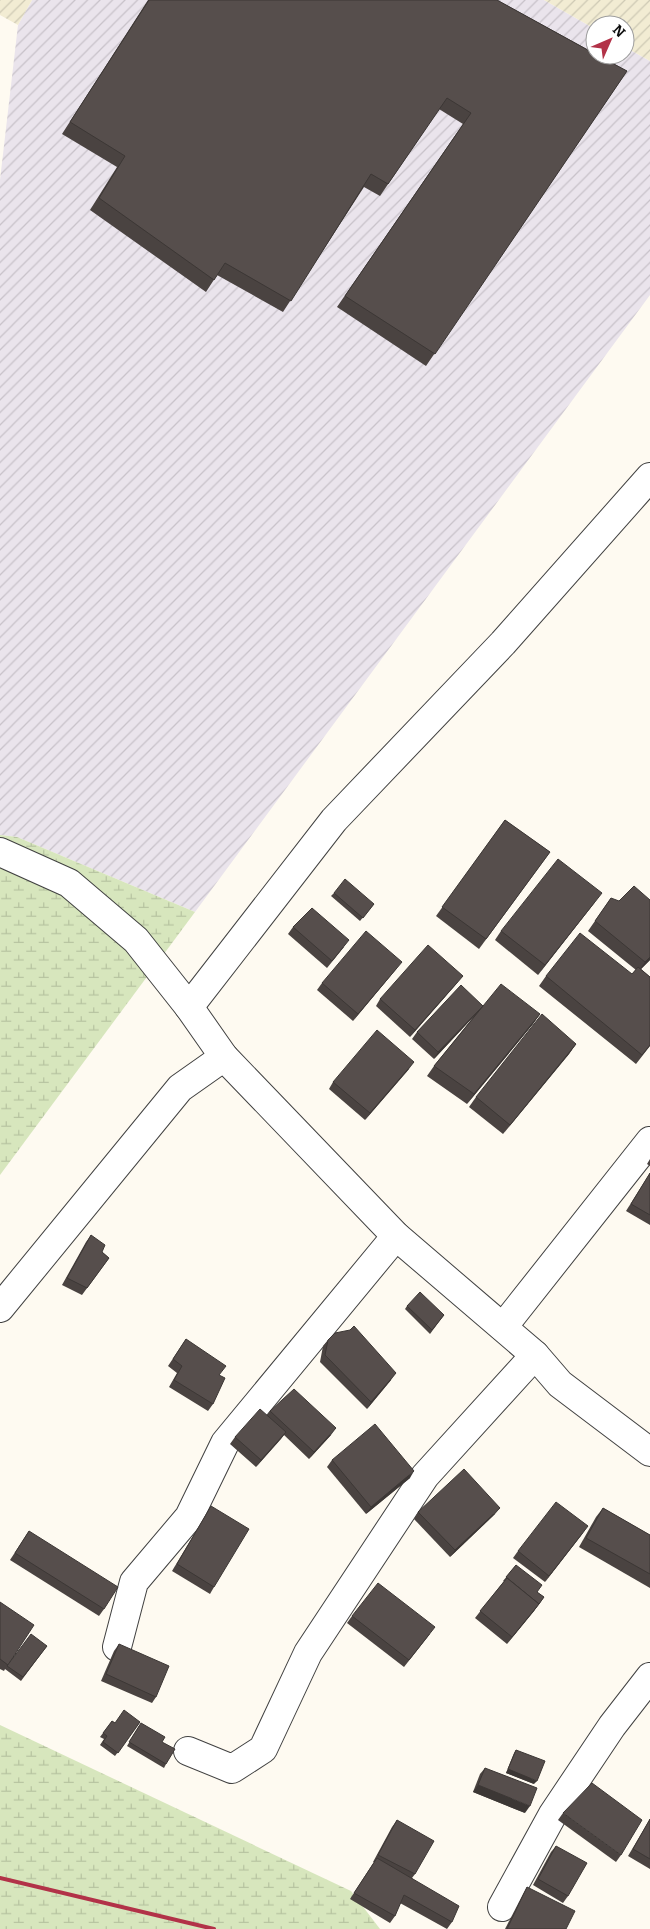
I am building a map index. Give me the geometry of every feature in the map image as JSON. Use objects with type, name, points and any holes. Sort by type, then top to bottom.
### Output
[{"type":"street","points":[[189,1007],[334,820],[503,643],[650,477]]},
{"type":"street","points":[[0,852],[69,883],[136,940],[189,1007],[224,1057],[396,1236],[503,1327],[535,1356],[560,1384],[650,1452]]},
{"type":"street","points":[[0,1308],[180,1088],[224,1057]]},
{"type":"street","points":[[503,1327],[650,1141]]},
{"type":"street","points":[[118,1647],[134,1582],[189,1516],[225,1442],[396,1236]]},
{"type":"street","points":[[188,1751],[232,1769],[263,1749],[308,1653],[425,1476],[535,1356]]},
{"type":"street","points":[[502,1907],[553,1814],[612,1726],[650,1677]]},
{"type":"shaded area","points":[[0,0],[32,0],[18,25],[0,15]]},
{"type":"shaded area","points":[[32,0],[544,0],[585,23],[585,65],[635,65],[635,53],[650,61],[650,295],[195,912],[17,837],[0,835],[0,180],[18,25]]},
{"type":"shaded area","points":[[544,0],[650,0],[650,61],[635,53],[635,15],[585,15],[585,23]]},
{"type":"green space","points":[[0,835],[17,837],[195,912],[0,1175]]},
{"type":"green space","points":[[0,1725],[351,1891],[380,1929],[0,1929]]},
{"type":"building","points":[[149,0],[497,0],[585,48],[585,65],[616,65],[627,71],[435,354],[345,296],[471,113],[447,98],[388,184],[371,174],[291,301],[225,263],[214,280],[99,198],[125,156],[70,122]]},
{"type":"building","points":[[505,820],[550,852],[486,939],[442,907]]},
{"type":"building","points":[[558,859],[602,893],[545,965],[501,931]]},
{"type":"building","points":[[345,879],[374,904],[363,918],[334,893]]},
{"type":"building","points":[[634,886],[650,900],[650,957],[645,962],[595,921],[611,898],[619,901]]},
{"type":"building","points":[[312,908],[349,940],[332,961],[293,927]]},
{"type":"building","points":[[366,931],[402,962],[358,1014],[322,983]]},
{"type":"building","points":[[580,933],[632,974],[638,967],[650,977],[650,1045],[642,1055],[546,976]]},
{"type":"building","points":[[428,945],[463,976],[415,1030],[380,999]]},
{"type":"building","points":[[501,984],[540,1014],[474,1094],[434,1066]]},
{"type":"building","points":[[461,985],[483,1006],[438,1052],[417,1032]]},
{"type":"building","points":[[542,1014],[576,1044],[510,1125],[476,1097]]},
{"type":"building","points":[[377,1030],[414,1062],[370,1113],[333,1082]]},
{"type":"building","points":[[650,1173],[650,1215],[631,1204]]},
{"type":"building","points":[[91,1235],[105,1245],[102,1252],[109,1258],[87,1288],[67,1278]]},
{"type":"building","points":[[420,1292],[444,1315],[432,1330],[407,1306]]},
{"type":"building","points":[[354,1326],[396,1373],[371,1402],[325,1355],[328,1340],[335,1333],[350,1330]]},
{"type":"building","points":[[186,1339],[226,1366],[219,1375],[225,1378],[213,1404],[174,1380],[182,1366],[173,1359]]},
{"type":"building","points":[[294,1389],[336,1428],[314,1452],[270,1411]]},
{"type":"building","points":[[260,1409],[286,1432],[261,1460],[235,1437]]},
{"type":"building","points":[[375,1424],[414,1471],[371,1507],[332,1460]]},
{"type":"building","points":[[464,1469],[500,1508],[455,1550],[418,1512]]},
{"type":"building","points":[[556,1502],[588,1526],[549,1576],[518,1551]]},
{"type":"building","points":[[211,1506],[249,1529],[214,1587],[177,1564]]},
{"type":"building","points":[[603,1508],[650,1535],[650,1574],[586,1538]]},
{"type":"building","points":[[29,1531],[118,1587],[104,1609],[15,1553]]},
{"type":"building","points":[[516,1565],[542,1585],[537,1592],[544,1597],[539,1604],[506,1577]]},
{"type":"building","points":[[507,1578],[539,1604],[512,1637],[480,1611]]},
{"type":"building","points":[[378,1583],[435,1627],[409,1660],[352,1616]]},
{"type":"building","points":[[0,1602],[34,1625],[8,1665],[0,1659]]},
{"type":"building","points":[[31,1634],[47,1646],[23,1677],[7,1666]]},
{"type":"building","points":[[119,1644],[169,1666],[156,1697],[106,1674]]},
{"type":"building","points":[[124,1710],[140,1722],[118,1753],[103,1742],[107,1736],[103,1733],[112,1721],[115,1723]]},
{"type":"building","points":[[141,1723],[165,1737],[162,1742],[175,1749],[166,1764],[129,1742]]},
{"type":"building","points":[[516,1750],[545,1761],[537,1781],[508,1769]]},
{"type":"building","points":[[485,1768],[537,1788],[530,1806],[478,1785]]},
{"type":"building","points":[[592,1783],[642,1820],[621,1855],[563,1813]]},
{"type":"building","points":[[650,1819],[650,1859],[633,1849]]},
{"type":"building","points":[[397,1820],[434,1841],[415,1874],[378,1855]]},
{"type":"building","points":[[556,1846],[587,1863],[568,1896],[538,1879]]},
{"type":"building","points":[[377,1858],[459,1906],[452,1922],[404,1895],[395,1916],[354,1893]]},
{"type":"building","points":[[527,1887],[575,1911],[566,1929],[507,1929]]},
{"type":"railway","points":[[0,1878],[214,1929]]}]
